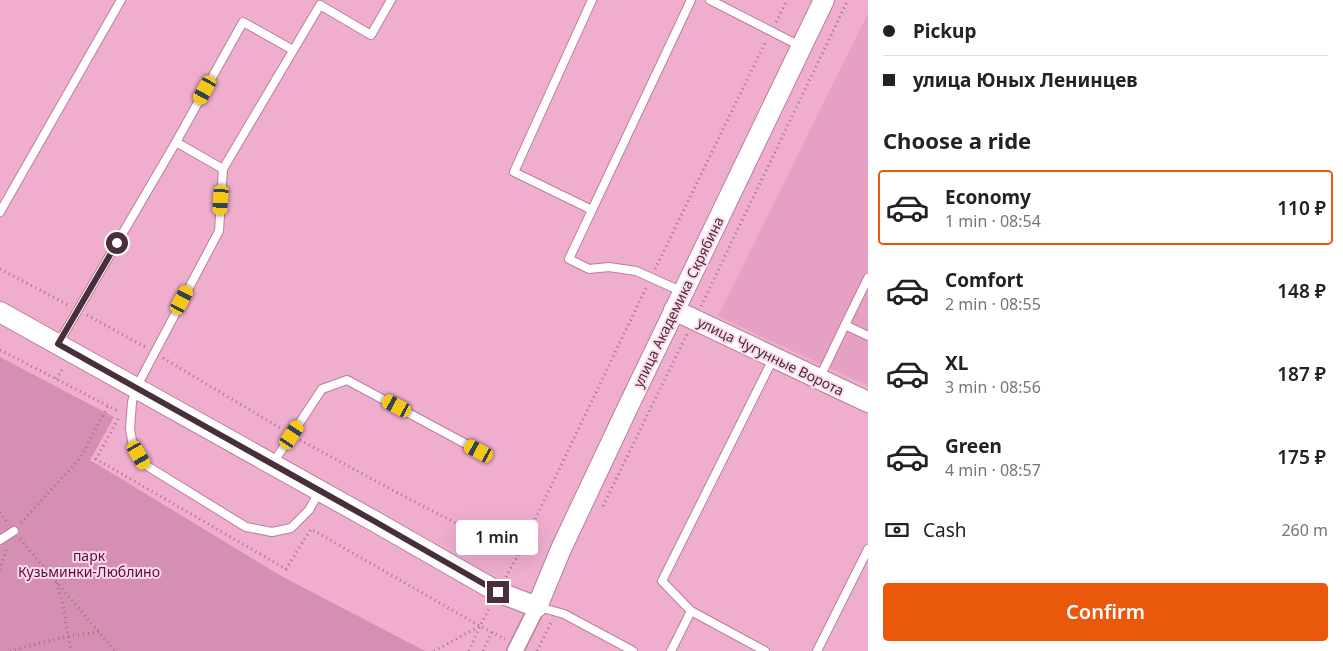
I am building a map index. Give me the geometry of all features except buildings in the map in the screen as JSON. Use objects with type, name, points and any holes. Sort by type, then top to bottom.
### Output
[{"type":"main road","name":"улица Академика Скрябина","points":[[537,607],[561,549],[678,301],[824,0]]},
{"type":"main road","name":"улица Чугунные Ворота","points":[[678,301],[774,357],[868,402]]},
{"type":"main road","points":[[0,312],[498,592],[537,607]]},
{"type":"street","points":[[516,651],[537,607]]},
{"type":"lane","points":[[0,212],[121,0]]},
{"type":"lane","points":[[319,491],[310,510],[290,528],[272,532],[246,527],[144,464],[133,446],[130,428],[132,402],[136,388],[219,231],[223,169],[321,2],[371,35],[391,0]]},
{"type":"lane","points":[[592,0],[514,172],[592,210]]},
{"type":"lane","points":[[678,301],[650,278],[636,271],[609,267],[589,269],[569,259],[691,0]]},
{"type":"lane","points":[[710,0],[802,47]]},
{"type":"lane","points":[[58,344],[176,142],[243,22],[294,50]]},
{"type":"lane","points":[[176,142],[223,169]]},
{"type":"lane","points":[[819,379],[868,278]]},
{"type":"lane","points":[[845,325],[868,336]]},
{"type":"lane","points":[[765,651],[691,610],[662,581],[774,357]]},
{"type":"lane","points":[[272,465],[322,389],[347,380],[479,451]]},
{"type":"lane","points":[[0,540],[14,531]]},
{"type":"lane","points":[[817,651],[868,549]]},
{"type":"lane","points":[[537,607],[564,614],[633,651]]},
{"type":"lane","points":[[671,651],[691,610]]},
{"type":"path","points":[[469,651],[480,626],[518,555],[650,278],[787,0]]},
{"type":"path","points":[[146,347],[292,435],[407,498],[518,555]]},
{"type":"path","points":[[0,350],[122,413]]},
{"type":"path","points":[[0,570],[4,554],[14,531],[80,458],[108,406]]},
{"type":"path","points":[[14,531],[101,632],[115,651]]},
{"type":"path","points":[[56,581],[63,606],[71,651]]},
{"type":"path","points":[[480,626],[492,632],[483,651]]},
{"type":"path","points":[[434,651],[480,626]]},
{"type":"path","points":[[10,651],[68,636],[101,632]]},
{"type":"shaded area","points":[[868,13],[868,386],[718,316]]},
{"type":"green space","name":"парк Кузьминки-Люблино","points":[[0,357],[114,417],[90,460],[283,577],[425,651],[0,651]]},
{"type":"route","points":[[117,243],[58,344],[498,592]]}]
